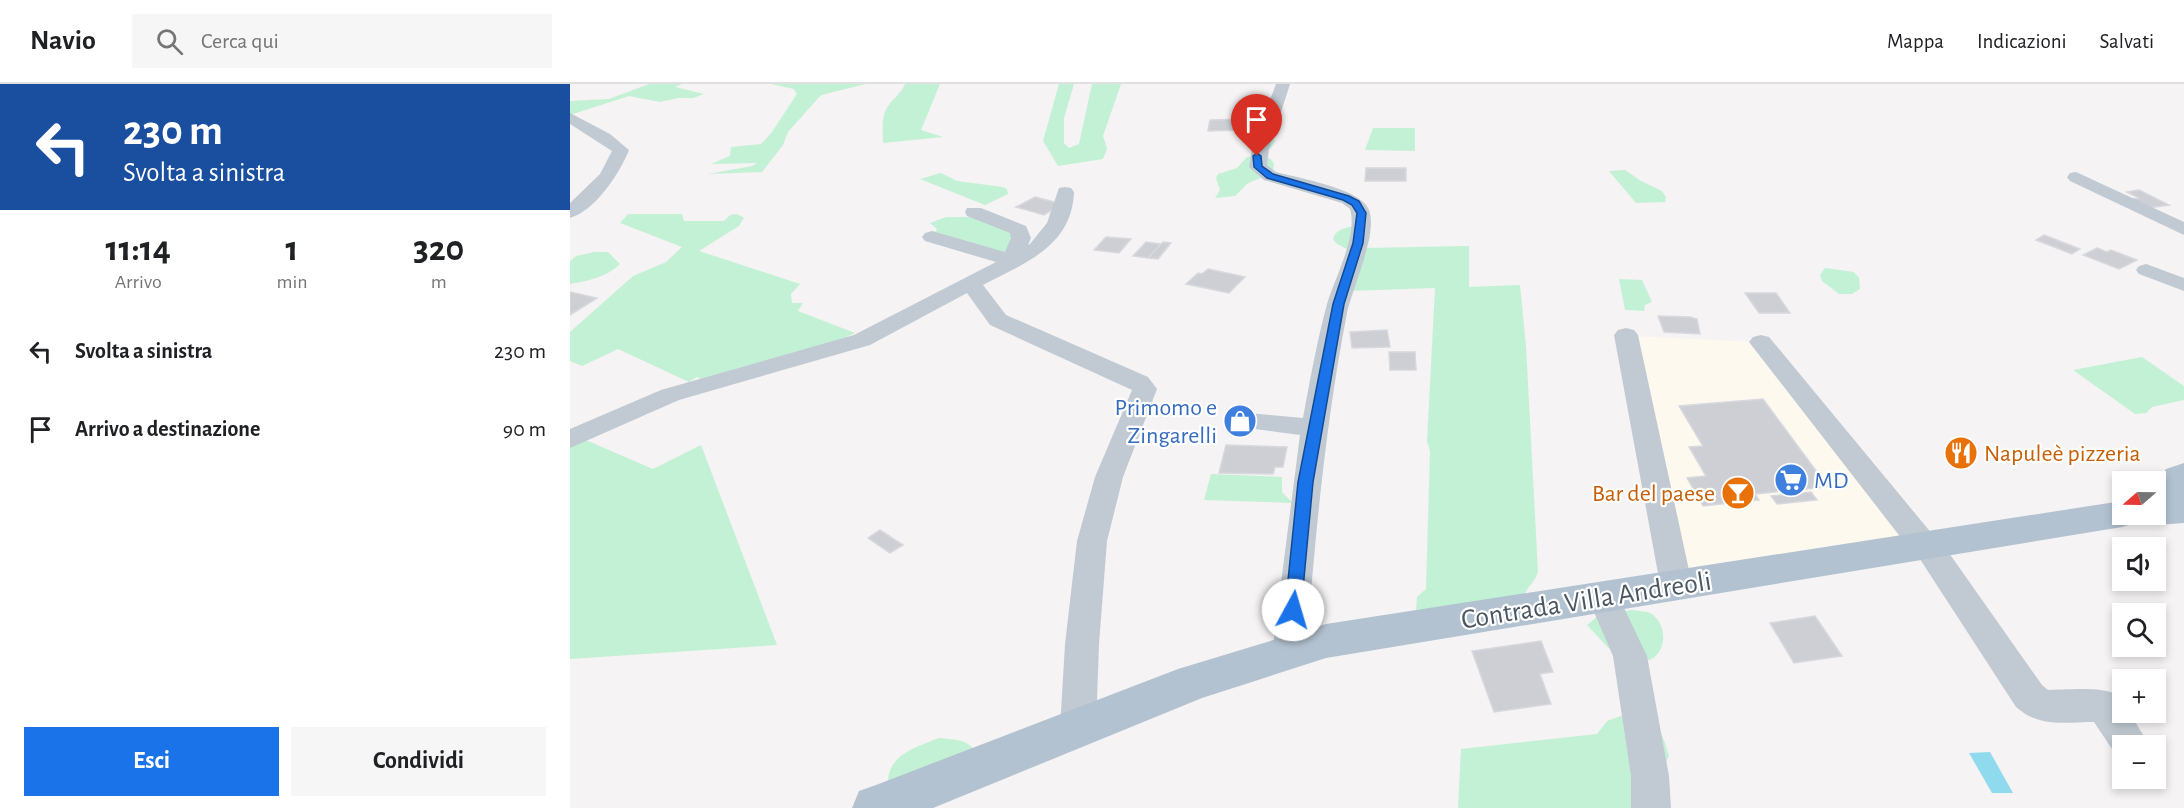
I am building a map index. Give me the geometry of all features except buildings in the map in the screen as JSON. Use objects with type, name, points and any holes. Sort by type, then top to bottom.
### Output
[{"type":"main road","name":"Contrada Villa Andreoli","points":[[876,808],[1193,682],[1326,641],[2112,514]]},
{"type":"street","points":[[1282,84],[1269,131],[1257,156],[1258,167],[1270,176],[1346,198],[1356,203],[1362,213],[1358,243],[1338,304],[1305,482],[1289,653]]},
{"type":"street","points":[[570,118],[604,137],[621,150],[615,167],[605,182],[570,212]]},
{"type":"street","points":[[2076,177],[2184,229]]},
{"type":"street","points":[[570,439],[670,395],[862,340],[1037,248],[1053,232],[1065,204],[1065,192]]},
{"type":"street","points":[[974,212],[1019,230],[1021,238],[1015,251],[1017,260]]},
{"type":"street","points":[[932,237],[1017,260]]},
{"type":"street","points":[[2146,270],[2184,285]]},
{"type":"street","points":[[969,285],[979,291],[998,320],[1139,382],[1145,389],[1109,477],[1092,541],[1082,644],[1078,728]]},
{"type":"street","points":[[1626,335],[1676,584]]},
{"type":"street","points":[[1761,342],[1925,544],[2029,696],[2041,706],[2104,706],[2124,735]]},
{"type":"street","points":[[1248,421],[1316,428]]},
{"type":"street","points":[[1603,596],[1630,656],[1650,776],[1651,808]]},
{"type":"shaded area","points":[[1630,336],[1757,342],[1908,537],[1681,571]]},
{"type":"green space","points":[[649,84],[682,84],[675,87],[704,94],[693,98],[678,98],[660,102],[629,96],[570,115],[570,101],[609,99]]},
{"type":"green space","points":[[771,84],[866,84],[821,95],[788,132],[783,145],[762,172],[708,174],[752,166],[757,163],[711,164],[730,156],[731,147],[761,144],[772,132],[797,94],[794,89]]},
{"type":"green space","points":[[905,84],[940,84],[921,130],[943,137],[883,143],[885,112]]},
{"type":"green space","points":[[1059,84],[1074,84],[1064,118],[1064,143],[1069,148],[1079,144],[1092,84],[1121,84],[1103,136],[1107,149],[1103,159],[1058,166],[1043,141]]},
{"type":"green space","points":[[1263,128],[1275,141],[1262,156],[1271,159],[1274,164],[1273,170],[1266,176],[1248,183],[1235,196],[1215,198],[1220,190],[1216,178],[1218,174],[1237,168],[1247,157],[1254,156],[1260,135],[1248,135]]},
{"type":"green space","points":[[1373,128],[1415,128],[1415,151],[1365,150]]},
{"type":"green space","points":[[1625,170],[1662,191],[1666,197],[1665,202],[1636,203],[1609,171]]},
{"type":"green space","points":[[941,173],[957,181],[1003,187],[1007,189],[1008,194],[985,205],[920,179]]},
{"type":"green space","points":[[628,214],[682,214],[684,221],[724,221],[730,215],[737,214],[744,218],[739,226],[699,251],[800,284],[791,294],[792,303],[803,303],[798,311],[855,333],[840,340],[701,379],[697,377],[689,382],[618,349],[582,366],[570,361],[570,332],[633,276],[666,262],[682,247],[620,223]]},
{"type":"green space","points":[[946,217],[977,217],[1014,232],[1008,255],[933,236],[937,229],[930,223]]},
{"type":"green space","points":[[1349,227],[1360,227],[1370,236],[1363,248],[1469,246],[1469,287],[1520,285],[1526,346],[1538,572],[1524,596],[1416,612],[1417,597],[1426,589],[1430,451],[1427,441],[1435,288],[1348,291],[1347,249],[1333,239],[1337,232]]},
{"type":"green space","points":[[608,252],[620,264],[603,275],[570,284],[570,261],[576,256]]},
{"type":"green space","points":[[1825,268],[1854,272],[1859,278],[1860,289],[1852,294],[1839,294],[1822,281],[1820,275]]},
{"type":"green space","points":[[1619,279],[1642,280],[1652,302],[1645,305],[1644,311],[1625,310]]},
{"type":"green space","points":[[2142,357],[2184,386],[2184,400],[2152,407],[2146,413],[2135,414],[2073,370]]},
{"type":"green space","points":[[581,438],[653,469],[701,445],[777,645],[570,659],[570,443]]},
{"type":"green space","points":[[1211,474],[1282,477],[1282,492],[1293,503],[1204,500]]},
{"type":"green space","points":[[1632,610],[1648,612],[1655,617],[1662,629],[1663,642],[1658,654],[1653,658],[1630,664],[1617,657],[1587,625],[1598,616]]},
{"type":"green space","points":[[1621,716],[1642,719],[1654,725],[1659,730],[1669,756],[1644,808],[1458,808],[1461,749],[1597,734],[1607,721]]},
{"type":"green space","points":[[939,738],[962,741],[980,755],[888,793],[890,770],[894,763],[918,746]]},
{"type":"water","points":[[1990,752],[2013,793],[1992,793],[1969,753]]},
{"type":"place","name":"Primomo e Zingarelli","points":[[1240,421]]},
{"type":"place","name":"Napuleè pizzeria","points":[[1961,453]]},
{"type":"place","name":"MD","points":[[1791,480]]},
{"type":"place","name":"Bar del paese","points":[[1738,493]]},
{"type":"route","points":[[1257,156],[1258,167],[1270,176],[1346,198],[1356,203],[1362,213],[1358,243],[1338,304],[1305,482],[1293,610]]}]
